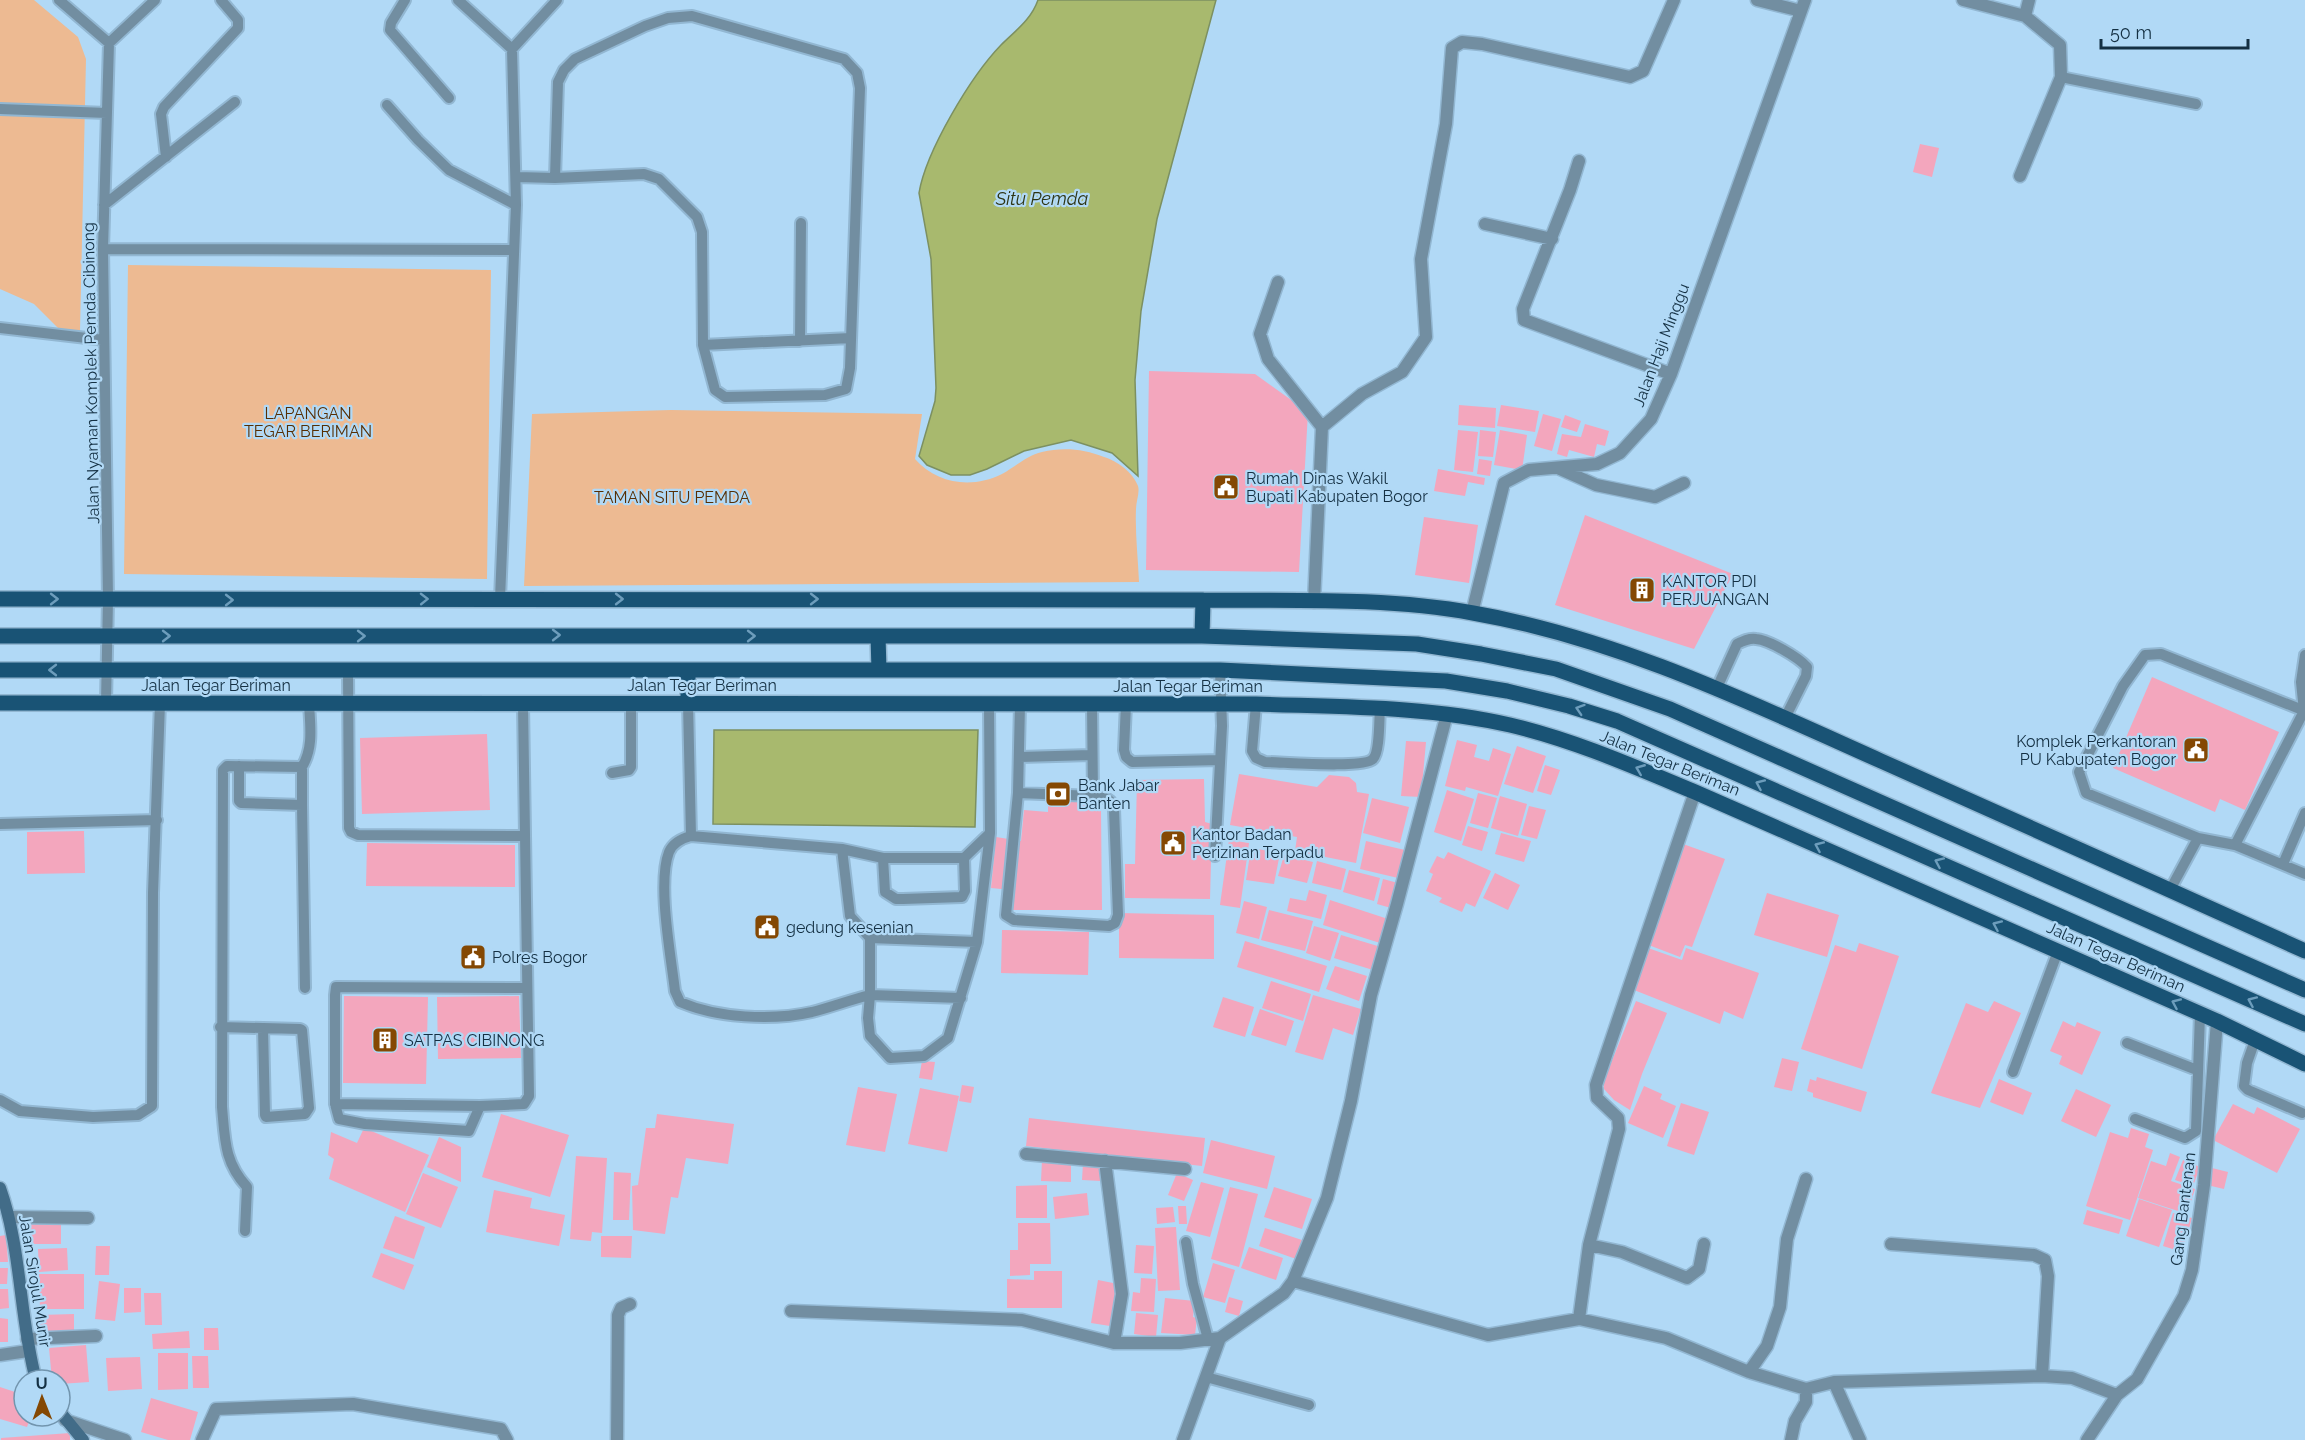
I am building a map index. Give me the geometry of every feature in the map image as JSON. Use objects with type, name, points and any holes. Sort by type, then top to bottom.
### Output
[{"type":"main road","points":[[0,599],[1203,600],[1403,604],[1472,613],[1549,630],[1638,657],[1785,718],[2305,951]]},
{"type":"main road","points":[[1202,636],[1203,600]]},
{"type":"main road","points":[[0,636],[1202,636],[1417,644],[1556,669],[1670,709],[2305,990]]},
{"type":"main road","points":[[878,636],[879,670]]},
{"type":"main road","name":"Jalan Tegar Beriman","points":[[0,670],[1220,670],[1446,681],[1518,693],[1617,721],[2305,1023]]},
{"type":"main road","points":[[688,670],[688,703]]},
{"type":"main road","name":"Jalan Tegar Beriman","points":[[0,703],[1256,704],[1380,708],[1447,714],[1509,725],[1559,738],[1695,792],[2217,1021],[2305,1064]]},
{"type":"street","points":[[1322,427],[1362,394],[1402,372],[1426,337],[1421,259],[1446,124],[1452,48],[1462,42],[1482,44],[1630,77],[1643,71],[1674,0]]},
{"type":"street","points":[[1757,0],[1803,6]]},
{"type":"street","points":[[1963,0],[2025,16],[2060,45],[2061,77],[2020,176]]},
{"type":"street","points":[[2025,16],[2029,0]]},
{"type":"street","name":"Jalan Haji Minggu","points":[[1472,613],[1504,483],[1529,470],[1598,464],[1620,453],[1651,418],[1671,374],[1803,6]]},
{"type":"street","points":[[1579,160],[1552,239],[1523,309],[1524,320],[1671,374]]},
{"type":"street","points":[[1485,224],[1552,239]]},
{"type":"street","points":[[1278,282],[1260,334],[1268,359],[1322,427],[1314,602]]},
{"type":"street","points":[[1559,469],[1596,485],[1655,497],[1684,483]]},
{"type":"street","points":[[791,1311],[1022,1320],[1114,1343],[1180,1343],[1214,1339],[1284,1293],[1293,1281],[1327,1198],[1351,1101],[1371,995],[1398,904],[1447,714]]},
{"type":"street","points":[[1579,1319],[1589,1245],[1619,1129],[1618,1118],[1598,1098],[1596,1086],[1695,792]]},
{"type":"street","name":"Gang Bantenan","points":[[2087,1440],[2117,1395],[2137,1379],[2184,1296],[2192,1270],[2204,1185],[2217,1021]]},
{"type":"street","points":[[1026,1154],[1185,1169]]},
{"type":"street","points":[[1105,1161],[1122,1294],[1114,1343]]},
{"type":"street","points":[[1749,1372],[1767,1346],[1780,1307],[1787,1239],[1806,1179]]},
{"type":"street","name":"Jalan Sirojul Munir","points":[[0,1188],[10,1217],[33,1368]]},
{"type":"street","points":[[10,1217],[88,1218]]},
{"type":"street","points":[[1589,1245],[1622,1252],[1687,1278],[1699,1269],[1704,1244]]},
{"type":"street","points":[[1891,1244],[2034,1255],[2045,1260],[2048,1276],[2042,1376]]},
{"type":"street","points":[[1293,1281],[1488,1335],[1579,1319],[1666,1338],[1749,1372],[1806,1389],[1834,1382],[2042,1376],[2072,1378],[2117,1395]]},
{"type":"street","points":[[617,1440],[618,1315],[621,1308],[630,1304]]},
{"type":"street","points":[[0,1355],[28,1345],[96,1336]]},
{"type":"street","points":[[1183,1440],[1206,1377],[1214,1339]]},
{"type":"street","points":[[1834,1382],[1860,1440]]},
{"type":"street","points":[[1791,1440],[1796,1421],[1806,1402],[1806,1389]]},
{"type":"street","points":[[202,1440],[216,1409],[353,1404],[501,1430],[507,1440]]},
{"type":"street","points":[[72,1419],[125,1440]]},
{"type":"street","points":[[72,1427],[83,1440]]},
{"type":"lane","points":[[59,0],[109,43],[155,0]]},
{"type":"lane","points":[[166,157],[161,114],[164,107],[238,28],[238,20],[221,0]]},
{"type":"lane","points":[[405,0],[391,23],[390,30],[448,98]]},
{"type":"lane","points":[[458,0],[512,49]]},
{"type":"lane","points":[[500,599],[516,205],[512,49],[557,0]]},
{"type":"lane","points":[[516,177],[555,178],[644,174],[659,179],[697,217],[702,232],[703,345],[715,390],[725,397],[825,395],[846,389],[850,368],[860,88],[856,73],[844,59],[692,16],[668,18],[645,26],[575,59],[564,70],[558,81],[555,178]]},
{"type":"lane","name":"Jalan Nyaman Komplek Pemda Cibinong","points":[[106,703],[108,599],[103,249],[109,43]]},
{"type":"lane","points":[[2061,77],[2196,104]]},
{"type":"lane","points":[[104,206],[235,102]]},
{"type":"lane","points":[[387,105],[449,170],[516,205]]},
{"type":"lane","points":[[0,109],[107,113]]},
{"type":"lane","points":[[800,341],[801,223]]},
{"type":"lane","points":[[103,249],[513,250]]},
{"type":"lane","points":[[0,328],[104,340]]},
{"type":"lane","points":[[703,345],[851,338]]},
{"type":"lane","points":[[1716,690],[1737,644],[1749,639],[1758,639],[1800,659],[1807,667],[1806,676],[1785,718]]},
{"type":"lane","points":[[2305,711],[2161,654],[2145,655],[2123,686],[2079,772],[2086,793],[2198,838],[2235,845],[2305,874]]},
{"type":"lane","points":[[2235,845],[2305,711],[2301,682],[2305,655]]},
{"type":"lane","points":[[348,670],[351,832],[358,835],[525,836]]},
{"type":"lane","points":[[1215,856],[1222,704],[1220,670]]},
{"type":"lane","points":[[0,1100],[20,1111],[93,1117],[138,1115],[152,1106],[153,893],[160,703]]},
{"type":"lane","points":[[306,988],[302,767],[309,754],[309,703]]},
{"type":"lane","points":[[612,773],[629,770],[632,767],[631,703]]},
{"type":"lane","points":[[688,703],[692,836]]},
{"type":"lane","points":[[335,1104],[480,1106],[524,1104],[529,1096],[524,704]]},
{"type":"lane","points":[[842,849],[849,916],[870,938],[870,995],[867,1018],[870,1036],[890,1058],[924,1056],[948,1038],[977,942],[990,833],[989,704]]},
{"type":"lane","points":[[1018,794],[1093,796],[1108,799],[1113,803],[1118,915],[1115,923],[1109,926],[1014,920],[1006,915],[1018,794],[1020,704]]},
{"type":"lane","points":[[1092,704],[1093,796]]},
{"type":"lane","points":[[1126,704],[1124,750],[1126,758],[1132,762],[1220,760]]},
{"type":"lane","points":[[1256,704],[1252,751],[1256,758],[1265,762],[1326,764],[1365,764],[1374,759],[1377,750],[1380,708]]},
{"type":"lane","points":[[1020,757],[1091,755]]},
{"type":"lane","points":[[245,1231],[247,1187],[239,1178],[226,1152],[222,1107],[220,1027],[222,776],[226,766],[302,767]]},
{"type":"lane","points":[[239,766],[238,801],[240,803],[302,805]]},
{"type":"lane","points":[[2283,864],[2305,813]]},
{"type":"lane","points":[[0,824],[157,820]]},
{"type":"lane","points":[[961,998],[870,995],[810,1012],[748,1017],[680,1002],[675,992],[663,879],[670,850],[682,839],[692,836],[842,849],[883,858],[964,858],[990,833]]},
{"type":"lane","points":[[2170,890],[2198,838]]},
{"type":"lane","points":[[883,858],[885,892],[903,899],[962,897],[965,891],[964,858]]},
{"type":"lane","points":[[870,938],[977,942]]},
{"type":"lane","points":[[2013,1072],[2058,951]]},
{"type":"lane","points":[[480,1106],[468,1131],[365,1124],[339,1119],[335,1104],[334,995],[336,987],[527,988]]},
{"type":"lane","points":[[2135,1119],[2185,1138],[2196,1131],[2200,1014]]},
{"type":"lane","points":[[220,1027],[263,1028],[300,1029],[304,1032],[309,1108],[305,1114],[265,1115],[263,1028]]},
{"type":"lane","points":[[2255,1040],[2247,1063],[2244,1086],[2248,1090],[2302,1113]]},
{"type":"lane","points":[[2127,1043],[2197,1070]]},
{"type":"lane","points":[[1186,1242],[1193,1284],[1214,1339]]},
{"type":"lane","points":[[1206,1377],[1309,1405]]},
{"type":"green space","points":[[0,0],[34,0],[78,37],[86,59],[80,331],[60,330],[34,304],[0,289]]},
{"type":"green space","name":"LAPANGAN TEGAR BERIMAN","points":[[128,265],[491,270],[487,579],[124,574]]},
{"type":"green space","name":"TAMAN SITU PEMDA","points":[[671,410],[922,414],[915,459],[934,474],[956,482],[979,482],[991,479],[1031,456],[1050,450],[1066,449],[1096,454],[1119,464],[1138,486],[1136,536],[1139,582],[524,586],[532,414]]},
{"type":"water","name":"Situ Pemda","points":[[1038,0],[1216,0],[1157,219],[1141,311],[1135,380],[1138,476],[1112,453],[1071,440],[1024,451],[970,475],[951,475],[927,465],[919,456],[935,401],[936,388],[931,259],[919,193],[923,176],[940,136],[964,94],[989,59],[1027,19]]},
{"type":"water","points":[[714,730],[978,730],[975,827],[713,824]]},
{"type":"building","points":[[1920,144],[1939,148],[1932,177],[1913,172]]},
{"type":"building","name":"Rumah Dinas Wakil Bupati Kabupaten Bogor","points":[[1149,371],[1255,374],[1308,412],[1299,572],[1146,570]]},
{"type":"building","points":[[1459,405],[1496,408],[1495,428],[1458,425]]},
{"type":"building","points":[[1501,405],[1539,411],[1535,432],[1497,426]]},
{"type":"building","points":[[1543,414],[1561,419],[1552,451],[1534,446]]},
{"type":"building","points":[[1565,415],[1581,421],[1577,432],[1561,427]]},
{"type":"building","points":[[1585,424],[1609,431],[1605,446],[1597,444],[1594,457],[1569,450],[1567,457],[1557,454],[1562,434],[1581,437]]},
{"type":"building","points":[[1458,430],[1478,432],[1473,472],[1454,470]]},
{"type":"building","points":[[1480,430],[1496,432],[1493,457],[1478,456]]},
{"type":"building","points":[[1500,430],[1527,435],[1522,470],[1494,465]]},
{"type":"building","points":[[1479,459],[1492,461],[1490,476],[1477,474]]},
{"type":"building","points":[[1438,469],[1485,478],[1484,485],[1468,482],[1465,496],[1434,491]]},
{"type":"building","name":"KANTOR PDI PERJUANGAN","points":[[1585,515],[1733,574],[1694,649],[1555,605]]},
{"type":"building","points":[[1424,517],[1478,525],[1469,583],[1415,575]]},
{"type":"building","name":"Komplek Perkantoran PU Kabupaten Bogor","points":[[2152,677],[2279,732],[2245,810],[2220,799],[2215,812],[2113,768]]},
{"type":"building","points":[[487,734],[490,810],[362,814],[360,738]]},
{"type":"building","points":[[1457,740],[1477,745],[1474,757],[1489,761],[1493,748],[1511,754],[1498,796],[1466,787],[1465,791],[1445,786]]},
{"type":"building","points":[[1406,741],[1426,742],[1421,797],[1401,796]]},
{"type":"building","points":[[1517,746],[1546,756],[1533,793],[1504,784]]},
{"type":"building","points":[[1545,765],[1560,770],[1551,795],[1537,791]]},
{"type":"building","points":[[1239,774],[1317,787],[1329,775],[1349,777],[1356,783],[1357,792],[1369,794],[1356,863],[1295,851],[1297,837],[1230,825]]},
{"type":"building","name":"Kantor Badan Perizinan Terpadu","points":[[1204,779],[1205,822],[1212,824],[1210,899],[1125,898],[1125,864],[1135,864],[1137,780]]},
{"type":"building","points":[[1447,790],[1474,799],[1461,841],[1434,832]]},
{"type":"building","points":[[1478,793],[1497,798],[1488,828],[1470,823]]},
{"type":"building","points":[[1500,796],[1527,804],[1518,836],[1491,828]]},
{"type":"building","points":[[1048,798],[1092,800],[1101,809],[1102,910],[1011,910],[1011,890],[991,888],[996,837],[1021,841],[1024,810],[1048,812]]},
{"type":"building","points":[[1372,798],[1409,807],[1400,843],[1363,833]]},
{"type":"building","points":[[1529,806],[1546,810],[1537,839],[1521,835]]},
{"type":"building","points":[[1468,826],[1488,832],[1482,851],[1462,845]]},
{"type":"building","points":[[84,831],[85,873],[27,874],[27,832]]},
{"type":"building","points":[[1501,833],[1531,841],[1524,862],[1495,854]]},
{"type":"building","points":[[1229,840],[1249,843],[1240,908],[1220,905]]},
{"type":"building","points":[[1366,841],[1405,850],[1398,878],[1360,869]]},
{"type":"building","points":[[367,843],[515,845],[515,887],[366,886]]},
{"type":"building","points":[[1683,844],[1725,859],[1692,947],[1685,945],[1680,957],[1646,944]]},
{"type":"building","points":[[1251,848],[1280,853],[1274,884],[1246,880]]},
{"type":"building","points":[[1448,852],[1491,871],[1475,907],[1466,903],[1462,912],[1439,902],[1442,898],[1426,891],[1433,874],[1429,872],[1437,856],[1444,859]]},
{"type":"building","points":[[1284,855],[1313,862],[1307,883],[1278,876]]},
{"type":"building","points":[[1317,861],[1346,869],[1341,890],[1312,883]]},
{"type":"building","points":[[1349,870],[1380,878],[1374,901],[1343,892]]},
{"type":"building","points":[[1495,873],[1520,885],[1508,910],[1483,898]]},
{"type":"building","points":[[1383,879],[1398,883],[1391,908],[1377,904]]},
{"type":"building","points":[[1309,890],[1327,895],[1321,919],[1287,911],[1290,898],[1306,901]]},
{"type":"building","points":[[1767,893],[1839,915],[1827,957],[1754,935]]},
{"type":"building","points":[[1330,900],[1388,919],[1380,943],[1323,925]]},
{"type":"building","points":[[1244,901],[1267,907],[1259,939],[1236,933]]},
{"type":"building","points":[[1269,910],[1313,921],[1305,951],[1261,940]]},
{"type":"building","points":[[1119,913],[1214,915],[1214,959],[1119,958]]},
{"type":"building","points":[[1314,926],[1339,933],[1330,961],[1306,953]]},
{"type":"building","points":[[1002,930],[1089,932],[1088,975],[1001,973]]},
{"type":"building","points":[[1341,935],[1381,947],[1373,970],[1334,958]]},
{"type":"building","points":[[1245,941],[1327,966],[1319,992],[1237,967]]},
{"type":"building","points":[[1859,943],[1899,956],[1862,1069],[1801,1049],[1835,945],[1856,952]]},
{"type":"building","points":[[1648,948],[1682,960],[1686,948],[1759,973],[1743,1019],[1724,1011],[1720,1024],[1634,990]]},
{"type":"building","points":[[1335,966],[1367,976],[1359,1001],[1326,989]]},
{"type":"building","points":[[1271,981],[1311,994],[1303,1021],[1262,1008]]},
{"type":"building","points":[[1313,995],[1361,1009],[1353,1035],[1333,1028],[1323,1060],[1295,1052]]},
{"type":"building","name":"SATPAS CIBINONG","points":[[344,996],[428,997],[426,1084],[343,1083]]},
{"type":"building","points":[[519,996],[521,1058],[438,1059],[437,997]]},
{"type":"building","points":[[1223,997],[1254,1007],[1245,1037],[1213,1027]]},
{"type":"building","points":[[1636,1001],[1667,1013],[1630,1110],[1614,1100],[1604,1089],[1603,1083]]},
{"type":"building","points":[[1994,1001],[2021,1013],[1980,1108],[1931,1093],[1966,1003],[1988,1012]]},
{"type":"building","points":[[1260,1009],[1294,1021],[1286,1046],[1251,1035]]},
{"type":"building","points":[[2063,1021],[2075,1027],[2077,1022],[2101,1032],[2082,1075],[2059,1064],[2062,1056],[2050,1051]]},
{"type":"building","points":[[1782,1058],[1799,1062],[1792,1091],[1774,1087]]},
{"type":"building","points":[[922,1061],[935,1062],[932,1080],[919,1078]]},
{"type":"building","points":[[1817,1077],[1867,1092],[1861,1112],[1813,1097],[1813,1093],[1807,1091],[1810,1079],[1816,1081]]},
{"type":"building","points":[[1999,1079],[2032,1093],[2023,1115],[1990,1102]]},
{"type":"building","points":[[962,1085],[974,1087],[971,1103],[959,1101]]},
{"type":"building","points":[[1644,1086],[1662,1094],[1660,1099],[1676,1106],[1663,1138],[1628,1123]]},
{"type":"building","points":[[858,1087],[897,1094],[885,1152],[846,1145]]},
{"type":"building","points":[[920,1088],[959,1096],[947,1152],[908,1144]]},
{"type":"building","points":[[2076,1089],[2111,1105],[2096,1137],[2061,1121]]},
{"type":"building","points":[[1681,1103],[1709,1112],[1694,1155],[1667,1146]]},
{"type":"building","points":[[2233,1104],[2254,1114],[2257,1107],[2300,1129],[2277,1173],[2213,1140]]},
{"type":"building","points":[[501,1114],[569,1135],[550,1197],[482,1177]]},
{"type":"building","points":[[657,1114],[734,1124],[728,1164],[686,1158],[678,1198],[671,1197],[665,1234],[633,1230],[632,1186],[638,1185],[646,1128],[655,1128]]},
{"type":"building","points":[[1029,1118],[1205,1138],[1202,1166],[1026,1146]]},
{"type":"building","points":[[364,1128],[429,1155],[405,1212],[329,1179],[334,1159],[328,1155],[331,1132],[357,1143]]},
{"type":"building","points":[[2131,1128],[2149,1134],[2145,1147],[2153,1150],[2130,1220],[2086,1206],[2110,1132],[2128,1138]]},
{"type":"building","points":[[439,1137],[461,1147],[461,1182],[427,1167]]},
{"type":"building","points":[[1211,1140],[1275,1156],[1267,1189],[1203,1173]]},
{"type":"building","points":[[2170,1153],[2180,1157],[2171,1181],[2195,1189],[2187,1214],[2138,1198],[2151,1161],[2166,1166]]},
{"type":"building","points":[[576,1156],[607,1158],[602,1233],[592,1232],[591,1241],[570,1239]]},
{"type":"building","points":[[1042,1160],[1071,1161],[1071,1182],[1041,1181]]},
{"type":"building","points":[[2183,1160],[2200,1167],[2193,1186],[2175,1180]]},
{"type":"building","points":[[1083,1163],[1102,1164],[1101,1181],[1082,1180]]},
{"type":"building","points":[[2212,1168],[2228,1172],[2224,1189],[2207,1185]]},
{"type":"building","points":[[614,1172],[631,1173],[629,1220],[613,1220]]},
{"type":"building","points":[[423,1173],[458,1187],[441,1228],[406,1214]]},
{"type":"building","points":[[1177,1173],[1193,1180],[1184,1201],[1168,1195]]},
{"type":"building","points":[[1201,1182],[1224,1188],[1210,1237],[1186,1231]]},
{"type":"building","points":[[1047,1185],[1047,1218],[1016,1218],[1016,1186]]},
{"type":"building","points":[[1230,1187],[1258,1194],[1239,1267],[1211,1259]]},
{"type":"building","points":[[1274,1187],[1312,1199],[1302,1229],[1264,1217]]},
{"type":"building","points":[[494,1190],[532,1198],[530,1208],[565,1215],[559,1246],[486,1232]]},
{"type":"building","points":[[1087,1193],[1089,1215],[1055,1219],[1053,1197]]},
{"type":"building","points":[[2139,1199],[2172,1210],[2159,1247],[2126,1236]]},
{"type":"building","points":[[1178,1206],[1186,1206],[1187,1224],[1179,1224]]},
{"type":"building","points":[[1173,1207],[1175,1222],[1157,1224],[1156,1208]]},
{"type":"building","points":[[2087,1210],[2123,1220],[2119,1234],[2083,1224]]},
{"type":"building","points":[[2173,1213],[2192,1218],[2182,1252],[2163,1246]]},
{"type":"building","points":[[395,1216],[425,1227],[414,1259],[383,1248]]},
{"type":"building","points":[[29,1220],[61,1220],[61,1244],[30,1244]]},
{"type":"building","points":[[1018,1223],[1050,1223],[1051,1264],[1030,1264],[1030,1275],[1010,1276],[1010,1250],[1018,1250]]},
{"type":"building","points":[[1176,1227],[1180,1290],[1158,1291],[1155,1228]]},
{"type":"building","points":[[1265,1228],[1302,1240],[1296,1259],[1259,1246]]},
{"type":"building","points":[[6,1235],[8,1262],[0,1262],[0,1236]]},
{"type":"building","points":[[601,1236],[632,1236],[631,1258],[601,1257]]},
{"type":"building","points":[[1136,1245],[1154,1246],[1152,1274],[1134,1273]]},
{"type":"building","points":[[96,1246],[110,1246],[109,1275],[95,1275]]},
{"type":"building","points":[[1249,1247],[1283,1258],[1276,1280],[1241,1268]]},
{"type":"building","points":[[67,1248],[68,1270],[39,1272],[38,1249]]},
{"type":"building","points":[[381,1253],[414,1265],[404,1290],[372,1277]]},
{"type":"building","points":[[1213,1263],[1235,1270],[1225,1303],[1203,1297]]},
{"type":"building","points":[[0,1268],[8,1268],[7,1284],[0,1284]]},
{"type":"building","points":[[1034,1271],[1062,1271],[1062,1308],[1007,1308],[1007,1279],[1034,1280]]},
{"type":"building","points":[[39,1274],[84,1274],[84,1309],[40,1309]]},
{"type":"building","points":[[1141,1278],[1156,1279],[1154,1312],[1131,1311],[1133,1292],[1140,1293]]},
{"type":"building","points":[[1098,1280],[1118,1284],[1110,1326],[1091,1323]]},
{"type":"building","points":[[99,1281],[120,1284],[115,1321],[95,1319]]},
{"type":"building","points":[[124,1288],[141,1288],[141,1312],[124,1313]]},
{"type":"building","points":[[0,1289],[8,1289],[9,1308],[0,1309]]},
{"type":"building","points":[[144,1293],[161,1293],[162,1325],[145,1325]]},
{"type":"building","points":[[1229,1297],[1243,1301],[1239,1316],[1225,1312]]},
{"type":"building","points":[[1165,1298],[1195,1301],[1193,1317],[1197,1318],[1195,1335],[1161,1333]]},
{"type":"building","points":[[1136,1313],[1158,1315],[1156,1337],[1134,1334]]},
{"type":"building","points":[[74,1314],[74,1334],[41,1335],[40,1315]]},
{"type":"building","points":[[0,1318],[8,1319],[8,1342],[0,1342]]},
{"type":"building","points":[[204,1328],[218,1328],[219,1350],[204,1350]]},
{"type":"building","points":[[189,1331],[190,1348],[153,1349],[152,1334]]},
{"type":"building","points":[[86,1345],[89,1382],[72,1383],[72,1368],[51,1368],[49,1348]]},
{"type":"building","points":[[158,1353],[188,1353],[188,1389],[158,1390]]},
{"type":"building","points":[[192,1356],[208,1356],[209,1388],[193,1388]]},
{"type":"building","points":[[140,1357],[142,1389],[108,1391],[106,1358]]},
{"type":"building","points":[[0,1387],[12,1391],[12,1423],[0,1419]]},
{"type":"building","points":[[151,1398],[198,1412],[190,1440],[168,1440],[141,1432]]},
{"type":"building","points":[[70,1433],[70,1440],[1,1440],[1,1438]]},
{"type":"place","name":"Rumah Dinas Wakil Bupati Kabupaten Bogor","points":[[1226,487]]},
{"type":"place","name":"KANTOR PDI PERJUANGAN","points":[[1642,590]]},
{"type":"place","name":"Komplek Perkantoran PU Kabupaten Bogor","points":[[2196,750]]},
{"type":"place","name":"Bank Jabar Banten","points":[[1058,794]]},
{"type":"place","name":"Kantor Badan Perizinan Terpadu","points":[[1173,843]]},
{"type":"place","name":"gedung kesenian","points":[[767,927]]},
{"type":"place","name":"Polres Bogor","points":[[473,957]]},
{"type":"place","name":"SATPAS CIBINONG","points":[[385,1040]]}]
